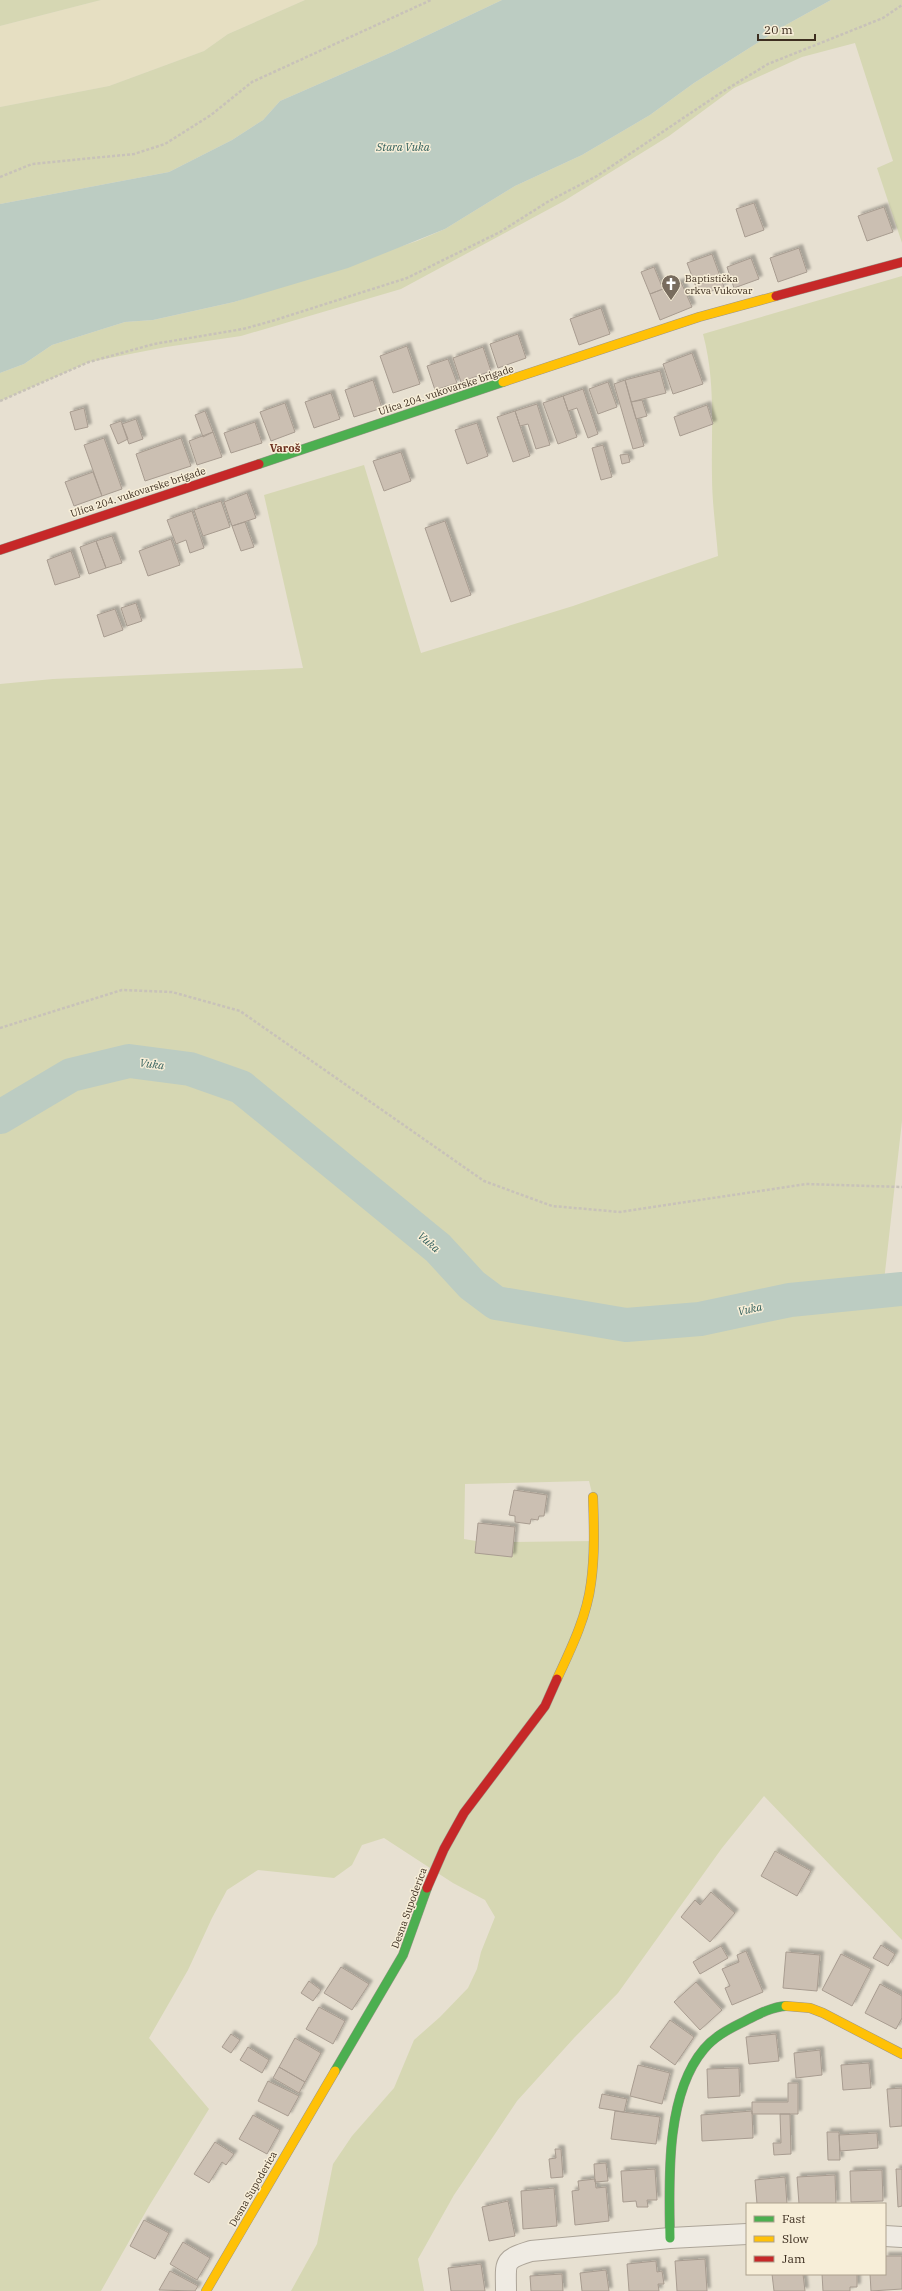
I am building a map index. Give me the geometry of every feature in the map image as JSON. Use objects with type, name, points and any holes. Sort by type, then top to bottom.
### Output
[{"type":"street","name":"Ulica 204. vukovarske brigade","points":[[0,550],[699,317],[902,262]]},
{"type":"street","name":"Desna Supoderica","points":[[206,2291],[403,1955],[425,1892],[444,1849],[464,1813],[545,1706],[575,1641],[591,1585],[595,1541],[593,1498]]},
{"type":"street","points":[[670,2238],[669,2185],[682,2088],[700,2054],[720,2035],[755,2015],[776,2007],[797,2006],[823,2013],[902,2054]]},
{"type":"street","points":[[506,2291],[506,2265],[512,2257],[531,2250],[670,2238],[746,2234]]},
{"type":"street","points":[[886,2236],[902,2237]]},
{"type":"path","points":[[0,177],[32,164],[134,154],[165,144],[211,115],[252,82],[431,0]]},
{"type":"path","points":[[0,401],[89,362],[154,344],[243,329],[407,278],[500,232],[549,201],[597,176],[722,92],[768,64],[883,18],[902,5]]},
{"type":"path","points":[[0,1028],[122,990],[172,992],[240,1010],[484,1181],[552,1206],[620,1212],[806,1184],[902,1187]]},
{"type":"shaded area","points":[[101,0],[305,0],[228,34],[204,51],[109,86],[0,107],[0,26]]},
{"type":"green space","points":[[0,0],[101,0],[0,26]]},
{"type":"green space","points":[[305,0],[502,0],[392,52],[280,101],[263,120],[232,140],[169,172],[0,204],[0,107],[109,86],[204,51],[228,34]]},
{"type":"green space","points":[[831,0],[902,0],[902,243],[877,168],[893,161],[855,43],[802,57],[734,88],[669,136],[564,201],[401,289],[241,336],[166,347],[89,362],[0,401],[0,373],[24,364],[52,345],[125,322],[153,320],[234,302],[417,241],[445,229],[515,186],[582,155],[650,115],[694,83],[784,26]]},
{"type":"green space","points":[[902,276],[902,1121],[883,1290],[902,1290],[902,1940],[764,1796],[722,1848],[618,1993],[574,2038],[517,2101],[454,2195],[418,2259],[424,2291],[291,2291],[317,2244],[333,2164],[352,2136],[394,2088],[414,2040],[440,2017],[468,1988],[477,1969],[481,1952],[495,1917],[485,1900],[453,1883],[384,1838],[362,1845],[352,1865],[334,1878],[258,1870],[227,1890],[212,1918],[188,1970],[149,2038],[209,2109],[149,2206],[101,2291],[0,2291],[0,684],[53,679],[303,668],[264,495],[364,465],[421,653],[573,606],[718,556],[712,486],[712,405],[710,370],[703,334]],"holes":[[[589,1481],[593,1497],[595,1541],[513,1542],[475,1553],[476,1541],[464,1539],[465,1484]]]},
{"type":"water","name":"Stara Vuka","points":[[502,0],[831,0],[784,26],[694,83],[650,115],[582,155],[515,186],[445,229],[348,268],[234,302],[153,320],[125,322],[52,345],[24,364],[0,373],[0,204],[169,172],[232,140],[263,120],[280,101],[392,52]]},
{"type":"building","points":[[754,203],[764,230],[745,237],[736,209]]},
{"type":"building","points":[[884,207],[893,232],[867,241],[858,216]]},
{"type":"building","points":[[799,248],[807,272],[778,282],[770,258]]},
{"type":"building","points":[[712,254],[724,287],[699,295],[687,263]]},
{"type":"building","points":[[751,258],[759,279],[734,288],[727,267]]},
{"type":"building","points":[[654,267],[663,289],[650,294],[641,272]]},
{"type":"building","name":"Baptistička crkva Vukovar","points":[[681,282],[692,307],[660,320],[650,294]]},
{"type":"building","points":[[601,308],[610,334],[579,345],[570,319]]},
{"type":"building","points":[[518,334],[526,358],[498,368],[490,344]]},
{"type":"building","points":[[407,346],[420,384],[393,393],[380,356]]},
{"type":"building","points":[[483,347],[491,371],[461,382],[453,358]]},
{"type":"building","points":[[692,353],[703,384],[673,394],[663,364]]},
{"type":"building","points":[[448,359],[457,383],[435,390],[427,366]]},
{"type":"building","points":[[660,371],[666,393],[631,402],[625,380]]},
{"type":"building","points":[[373,380],[382,408],[354,417],[345,390]]},
{"type":"building","points":[[625,380],[644,446],[633,449],[614,384]]},
{"type":"building","points":[[608,382],[617,407],[598,414],[589,389]]},
{"type":"building","points":[[583,389],[598,434],[588,438],[577,408],[568,411],[563,396]]},
{"type":"building","points":[[331,393],[340,419],[314,428],[305,402]]},
{"type":"building","points":[[563,396],[577,437],[558,444],[543,403]]},
{"type":"building","points":[[642,400],[647,416],[636,419],[631,402]]},
{"type":"building","points":[[285,403],[295,432],[271,441],[260,412]]},
{"type":"building","points":[[537,404],[550,445],[536,449],[528,424],[520,426],[515,411]]},
{"type":"building","points":[[707,405],[713,424],[680,436],[674,417]]},
{"type":"building","points":[[84,408],[88,427],[75,430],[70,412]]},
{"type":"building","points":[[205,411],[213,432],[203,437],[195,415]]},
{"type":"building","points":[[515,411],[530,456],[513,462],[497,417]]},
{"type":"building","points":[[136,419],[143,439],[129,444],[122,424]]},
{"type":"building","points":[[121,421],[128,439],[118,444],[110,425]]},
{"type":"building","points":[[255,422],[262,443],[231,453],[224,433]]},
{"type":"building","points":[[477,423],[488,456],[467,464],[455,430]]},
{"type":"building","points":[[213,432],[222,457],[197,465],[189,441]]},
{"type":"building","points":[[104,438],[122,489],[102,496],[84,445]]},
{"type":"building","points":[[181,438],[191,466],[145,481],[136,454]]},
{"type":"building","points":[[603,445],[612,477],[601,480],[592,448]]},
{"type":"building","points":[[401,452],[411,481],[384,491],[373,461]]},
{"type":"building","points":[[628,454],[630,462],[622,464],[620,455]]},
{"type":"building","points":[[93,472],[102,496],[74,506],[65,482]]},
{"type":"building","points":[[247,493],[256,518],[232,526],[224,502]]},
{"type":"building","points":[[221,501],[230,527],[203,536],[194,510]]},
{"type":"building","points":[[192,511],[204,548],[190,553],[186,540],[176,544],[167,520]]},
{"type":"building","points":[[445,521],[471,595],[451,602],[425,528]]},
{"type":"building","points":[[245,522],[254,547],[241,551],[232,526]]},
{"type":"building","points":[[112,536],[122,563],[106,568],[96,541]]},
{"type":"building","points":[[171,539],[180,565],[148,576],[139,551]]},
{"type":"building","points":[[96,541],[106,568],[89,574],[80,547]]},
{"type":"building","points":[[71,551],[80,577],[55,585],[47,560]]},
{"type":"building","points":[[136,603],[142,621],[127,626],[121,608]]},
{"type":"building","points":[[115,609],[123,630],[104,637],[97,615]]},
{"type":"building","points":[[514,1490],[547,1495],[544,1516],[539,1516],[538,1520],[531,1519],[530,1524],[515,1522],[515,1516],[509,1515]]},
{"type":"building","points":[[478,1523],[515,1527],[512,1557],[475,1553]]},
{"type":"building","points":[[775,1851],[811,1871],[797,1896],[761,1876]]},
{"type":"building","points":[[711,1892],[735,1913],[710,1942],[681,1917],[695,1900],[700,1905]]},
{"type":"building","points":[[881,1945],[895,1954],[888,1966],[873,1958]]},
{"type":"building","points":[[721,1946],[728,1958],[700,1974],[693,1962]]},
{"type":"building","points":[[746,1951],[763,1992],[732,2005],[725,1988],[730,1986],[722,1969],[739,1962],[737,1955]]},
{"type":"building","points":[[786,1952],[820,1955],[817,1991],[783,1988]]},
{"type":"building","points":[[841,1954],[871,1969],[852,2006],[822,1990]]},
{"type":"building","points":[[341,1967],[369,1984],[352,2010],[324,1993]]},
{"type":"building","points":[[309,1981],[321,1990],[313,2001],[301,1993]]},
{"type":"building","points":[[696,1982],[722,2010],[700,2030],[674,2002]]},
{"type":"building","points":[[880,1984],[902,1996],[902,2018],[896,2029],[865,2013]]},
{"type":"building","points":[[319,2007],[345,2021],[333,2044],[306,2029]]},
{"type":"building","points":[[670,2020],[694,2037],[675,2065],[650,2047]]},
{"type":"building","points":[[231,2034],[240,2040],[231,2053],[222,2047]]},
{"type":"building","points":[[776,2034],[779,2061],[749,2064],[746,2037]]},
{"type":"building","points":[[295,2038],[321,2053],[305,2082],[279,2067]]},
{"type":"building","points":[[248,2047],[269,2060],[262,2073],[240,2060]]},
{"type":"building","points":[[820,2050],[822,2075],[796,2078],[794,2053]]},
{"type":"building","points":[[869,2063],[871,2088],[843,2090],[841,2065]]},
{"type":"building","points":[[638,2065],[670,2073],[662,2104],[630,2096]]},
{"type":"building","points":[[279,2067],[305,2082],[299,2093],[273,2078]]},
{"type":"building","points":[[739,2068],[740,2096],[708,2098],[707,2069]]},
{"type":"building","points":[[268,2081],[299,2096],[288,2116],[258,2101]]},
{"type":"building","points":[[788,2083],[798,2083],[798,2114],[752,2114],[752,2102],[788,2102]]},
{"type":"building","points":[[902,2088],[902,2126],[890,2127],[887,2089]]},
{"type":"building","points":[[602,2094],[627,2099],[624,2112],[599,2108]]},
{"type":"building","points":[[615,2111],[660,2117],[656,2144],[611,2139]]},
{"type":"building","points":[[752,2111],[753,2138],[702,2141],[701,2115]]},
{"type":"building","points":[[780,2114],[790,2114],[791,2154],[774,2155],[773,2143],[781,2143]]},
{"type":"building","points":[[253,2115],[280,2130],[267,2154],[239,2139]]},
{"type":"building","points":[[827,2132],[839,2132],[840,2160],[828,2160]]},
{"type":"building","points":[[877,2133],[878,2148],[840,2151],[839,2135]]},
{"type":"building","points":[[215,2142],[234,2154],[226,2165],[222,2162],[209,2183],[194,2174]]},
{"type":"building","points":[[555,2149],[561,2149],[563,2177],[551,2178],[549,2159],[556,2158]]},
{"type":"building","points":[[606,2163],[608,2181],[595,2182],[594,2164]]},
{"type":"building","points":[[655,2169],[657,2200],[647,2200],[648,2207],[637,2207],[636,2201],[623,2202],[621,2171]]},
{"type":"building","points":[[896,2169],[902,2169],[902,2206],[898,2207]]},
{"type":"building","points":[[882,2170],[883,2201],[851,2202],[850,2171]]},
{"type":"building","points":[[835,2175],[836,2203],[799,2203],[797,2177]]},
{"type":"building","points":[[785,2177],[787,2203],[757,2203],[755,2180]]},
{"type":"building","points":[[595,2179],[596,2188],[606,2187],[609,2221],[575,2225],[572,2191],[579,2190],[578,2181]]},
{"type":"building","points":[[554,2188],[557,2226],[523,2229],[521,2191]]},
{"type":"building","points":[[508,2201],[515,2236],[489,2241],[482,2207]]},
{"type":"building","points":[[144,2220],[169,2233],[155,2259],[130,2246]]},
{"type":"building","points":[[183,2242],[210,2258],[197,2280],[170,2264]]},
{"type":"building","points":[[886,2256],[902,2256],[902,2289],[871,2291],[870,2275],[886,2275]]},
{"type":"building","points":[[705,2259],[707,2291],[677,2291],[675,2261]]},
{"type":"building","points":[[656,2261],[657,2272],[662,2271],[664,2284],[658,2284],[659,2291],[629,2291],[627,2264]]},
{"type":"building","points":[[481,2264],[485,2291],[451,2291],[448,2268]]},
{"type":"building","points":[[606,2270],[609,2291],[582,2291],[580,2273]]},
{"type":"building","points":[[170,2271],[198,2286],[195,2291],[159,2290]]},
{"type":"building","points":[[562,2274],[563,2291],[531,2291],[530,2276]]},
{"type":"building","points":[[772,2275],[803,2275],[805,2291],[774,2291]]},
{"type":"building","points":[[822,2275],[857,2275],[857,2287],[850,2287],[850,2291],[823,2291]]},
{"type":"waterway","name":"Vuka","points":[[0,1117],[71,1075],[129,1061],[190,1069],[241,1087],[438,1248],[472,1285],[496,1303],[626,1325],[700,1319],[790,1300],[902,1289]]},
{"type":"traffic: fast","points":[[259,464],[503,382]]},
{"type":"traffic: fast","points":[[335,2071],[403,1955],[427,1888]]},
{"type":"traffic: fast","points":[[670,2238],[669,2191],[672,2139],[682,2090],[691,2068],[704,2049],[721,2034],[763,2012],[786,2006]]},
{"type":"traffic: slow","points":[[503,382],[699,317],[776,296]]},
{"type":"traffic: slow","points":[[557,1679],[578,1632],[589,1595],[594,1551],[593,1497]]},
{"type":"traffic: slow","points":[[786,2006],[810,2008],[823,2013],[902,2054]]},
{"type":"traffic: slow","points":[[206,2291],[335,2071]]},
{"type":"traffic: jam","points":[[776,296],[902,262]]},
{"type":"traffic: jam","points":[[0,550],[259,464]]},
{"type":"traffic: jam","points":[[427,1888],[444,1849],[464,1813],[545,1706],[557,1679]]},
{"type":"place","name":"Baptistička crkva Vukovar","points":[[671,301]]},
{"type":"district","name":"Varoš","points":[[285,448]]}]
